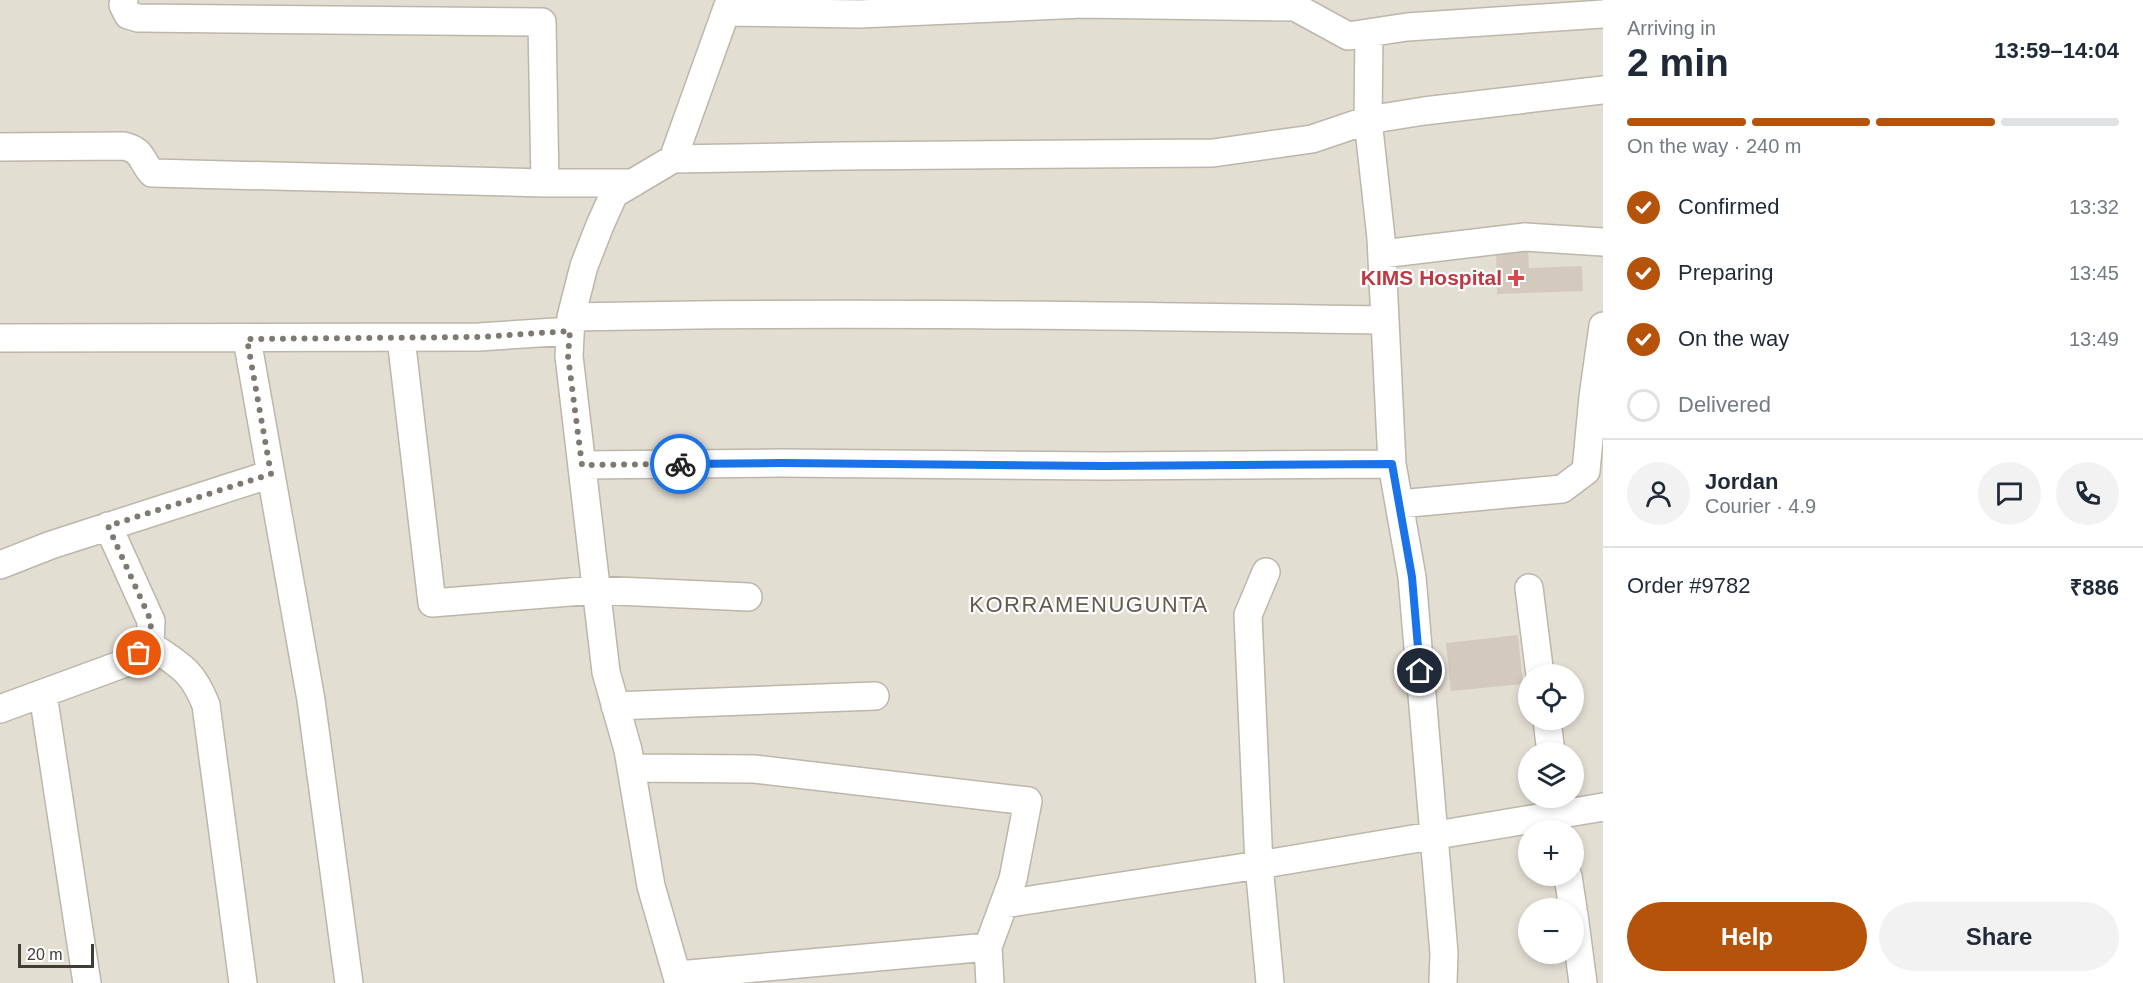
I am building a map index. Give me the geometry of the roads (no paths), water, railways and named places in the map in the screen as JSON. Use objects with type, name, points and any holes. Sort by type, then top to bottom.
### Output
[{"type":"street","points":[[124,0],[123,5],[128,15],[138,18],[542,22],[544,183]]},
{"type":"street","points":[[673,159],[728,6],[860,14],[1082,4],[1295,7],[1348,36],[1407,27],[1603,14]]},
{"type":"street","points":[[1369,33],[1368,120],[1382,254],[1392,464],[1412,577],[1444,953],[1443,983]]},
{"type":"street","points":[[988,947],[678,979],[651,886],[631,768],[606,672],[568,356],[571,324],[584,266],[614,194],[673,159],[1213,153],[1312,139],[1368,120],[1424,111],[1603,90]]},
{"type":"street","points":[[0,147],[124,146],[134,148],[140,153],[153,173],[544,183],[633,183]]},
{"type":"street","points":[[1382,254],[1525,237],[1603,242]]},
{"type":"street","points":[[0,338],[479,337],[571,324],[704,314],[1024,314],[1385,320]]},
{"type":"street","points":[[1399,504],[1562,489],[1586,471],[1603,326]]},
{"type":"street","points":[[401,338],[432,603],[595,591],[748,597]]},
{"type":"street","points":[[247,339],[311,700],[349,983]]},
{"type":"street","points":[[582,465],[1392,464]]},
{"type":"street","points":[[0,565],[51,545],[271,474]]},
{"type":"street","points":[[0,709],[128,662],[150,645],[151,621],[108,526]]},
{"type":"street","points":[[1266,572],[1248,615],[1259,865],[1270,983]]},
{"type":"street","points":[[1529,588],[1539,664]]},
{"type":"street","points":[[150,645],[183,666],[198,684],[206,705],[243,983]]},
{"type":"street","points":[[44,694],[87,983]]},
{"type":"street","points":[[615,706],[875,696]]},
{"type":"street","points":[[631,768],[754,769],[1028,801],[1013,879],[988,947],[990,983]]},
{"type":"street","points":[[1004,904],[1259,865],[1603,807]]},
{"type":"street","points":[[1580,964],[1583,983]]},
{"type":"place","name":"KIMS Hospital","points":[[1516,278]]},
{"type":"district","name":"KORRAMENUGUNTA","points":[[1089,604]]}]
